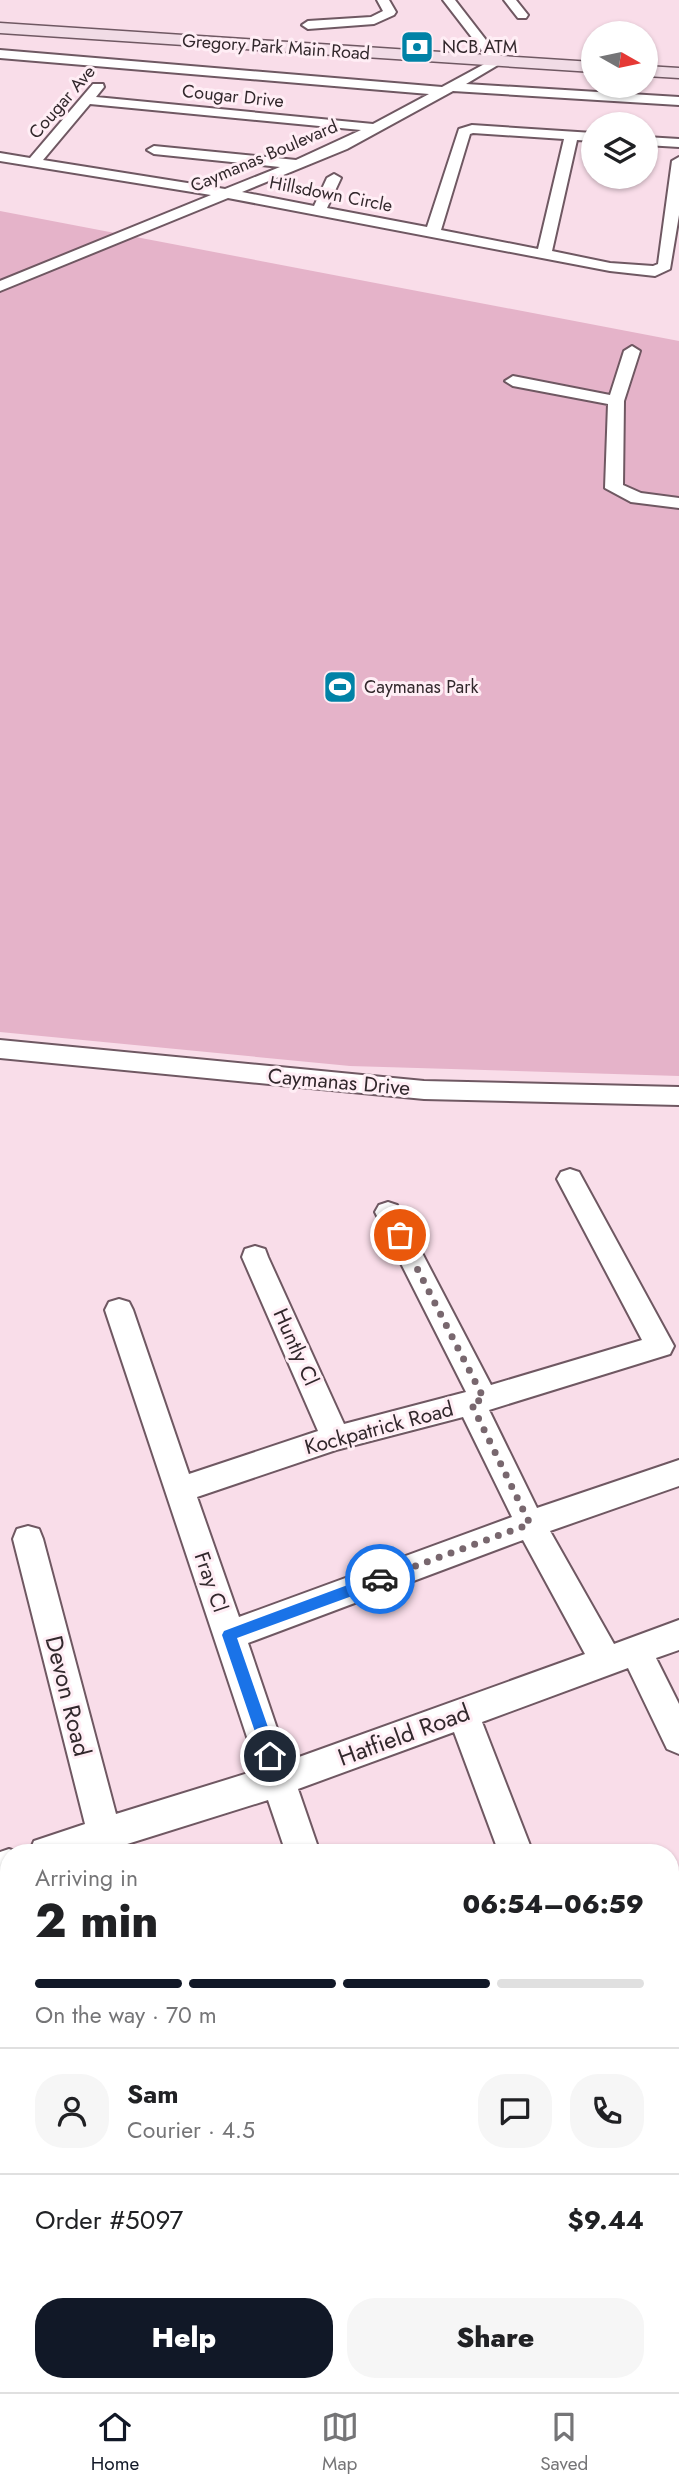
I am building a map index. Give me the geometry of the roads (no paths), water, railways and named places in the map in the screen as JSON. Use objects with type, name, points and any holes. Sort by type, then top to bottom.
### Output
[{"type":"street","points":[[308,25],[374,20],[390,12],[383,0]]},
{"type":"street","points":[[449,0],[498,62]]},
{"type":"street","points":[[510,0],[522,15]]},
{"type":"street","name":"Gregory Park Main Road","points":[[0,28],[581,67]]},
{"type":"street","points":[[0,54],[448,89],[679,102]]},
{"type":"street","name":"Caymanas Boulevard","points":[[0,286],[300,164],[376,128],[498,62]]},
{"type":"street","name":"Cougar Ave","points":[[33,163],[118,64]]},
{"type":"street","points":[[658,71],[679,72]]},
{"type":"street","name":"Cougar Drive","points":[[87,100],[376,128]]},
{"type":"street","points":[[433,233],[464,132],[472,129],[581,136]]},
{"type":"street","points":[[544,254],[571,136]]},
{"type":"street","points":[[658,142],[679,143]]},
{"type":"street","points":[[154,150],[300,164]]},
{"type":"street","name":"Hillsdown Circle","points":[[0,158],[226,193],[610,267],[655,271],[665,266],[673,255]]},
{"type":"street","points":[[673,255],[679,160]]},
{"type":"street","points":[[319,211],[334,178]]},
{"type":"street","points":[[632,351],[616,401],[614,488],[637,498],[679,503]]},
{"type":"street","points":[[513,381],[616,401]]},
{"type":"street","name":"Caymanas Drive","points":[[0,1049],[424,1090],[679,1096]]},
{"type":"street","name":"Kockpatrick Road","points":[[180,1490],[336,1437],[478,1401],[670,1343],[570,1179]]},
{"type":"street","points":[[388,1212],[478,1401],[530,1524],[679,1738]]},
{"type":"street","name":"Huntly Cl","points":[[255,1257],[336,1437]]},
{"type":"street","name":"Fray Cl","points":[[119,1310],[300,1844]]},
{"type":"street","points":[[229,1635],[679,1472]]},
{"type":"street","name":"Devon Road","points":[[28,1539],[106,1843]]},
{"type":"street","name":"Hatfield Road","points":[[106,1843],[679,1635]]},
{"type":"street","points":[[463,1714],[513,1844]]},
{"type":"place","name":"NCB ATM","points":[[417,47]]},
{"type":"place","name":"Caymanas Park","points":[[340,687]]}]
